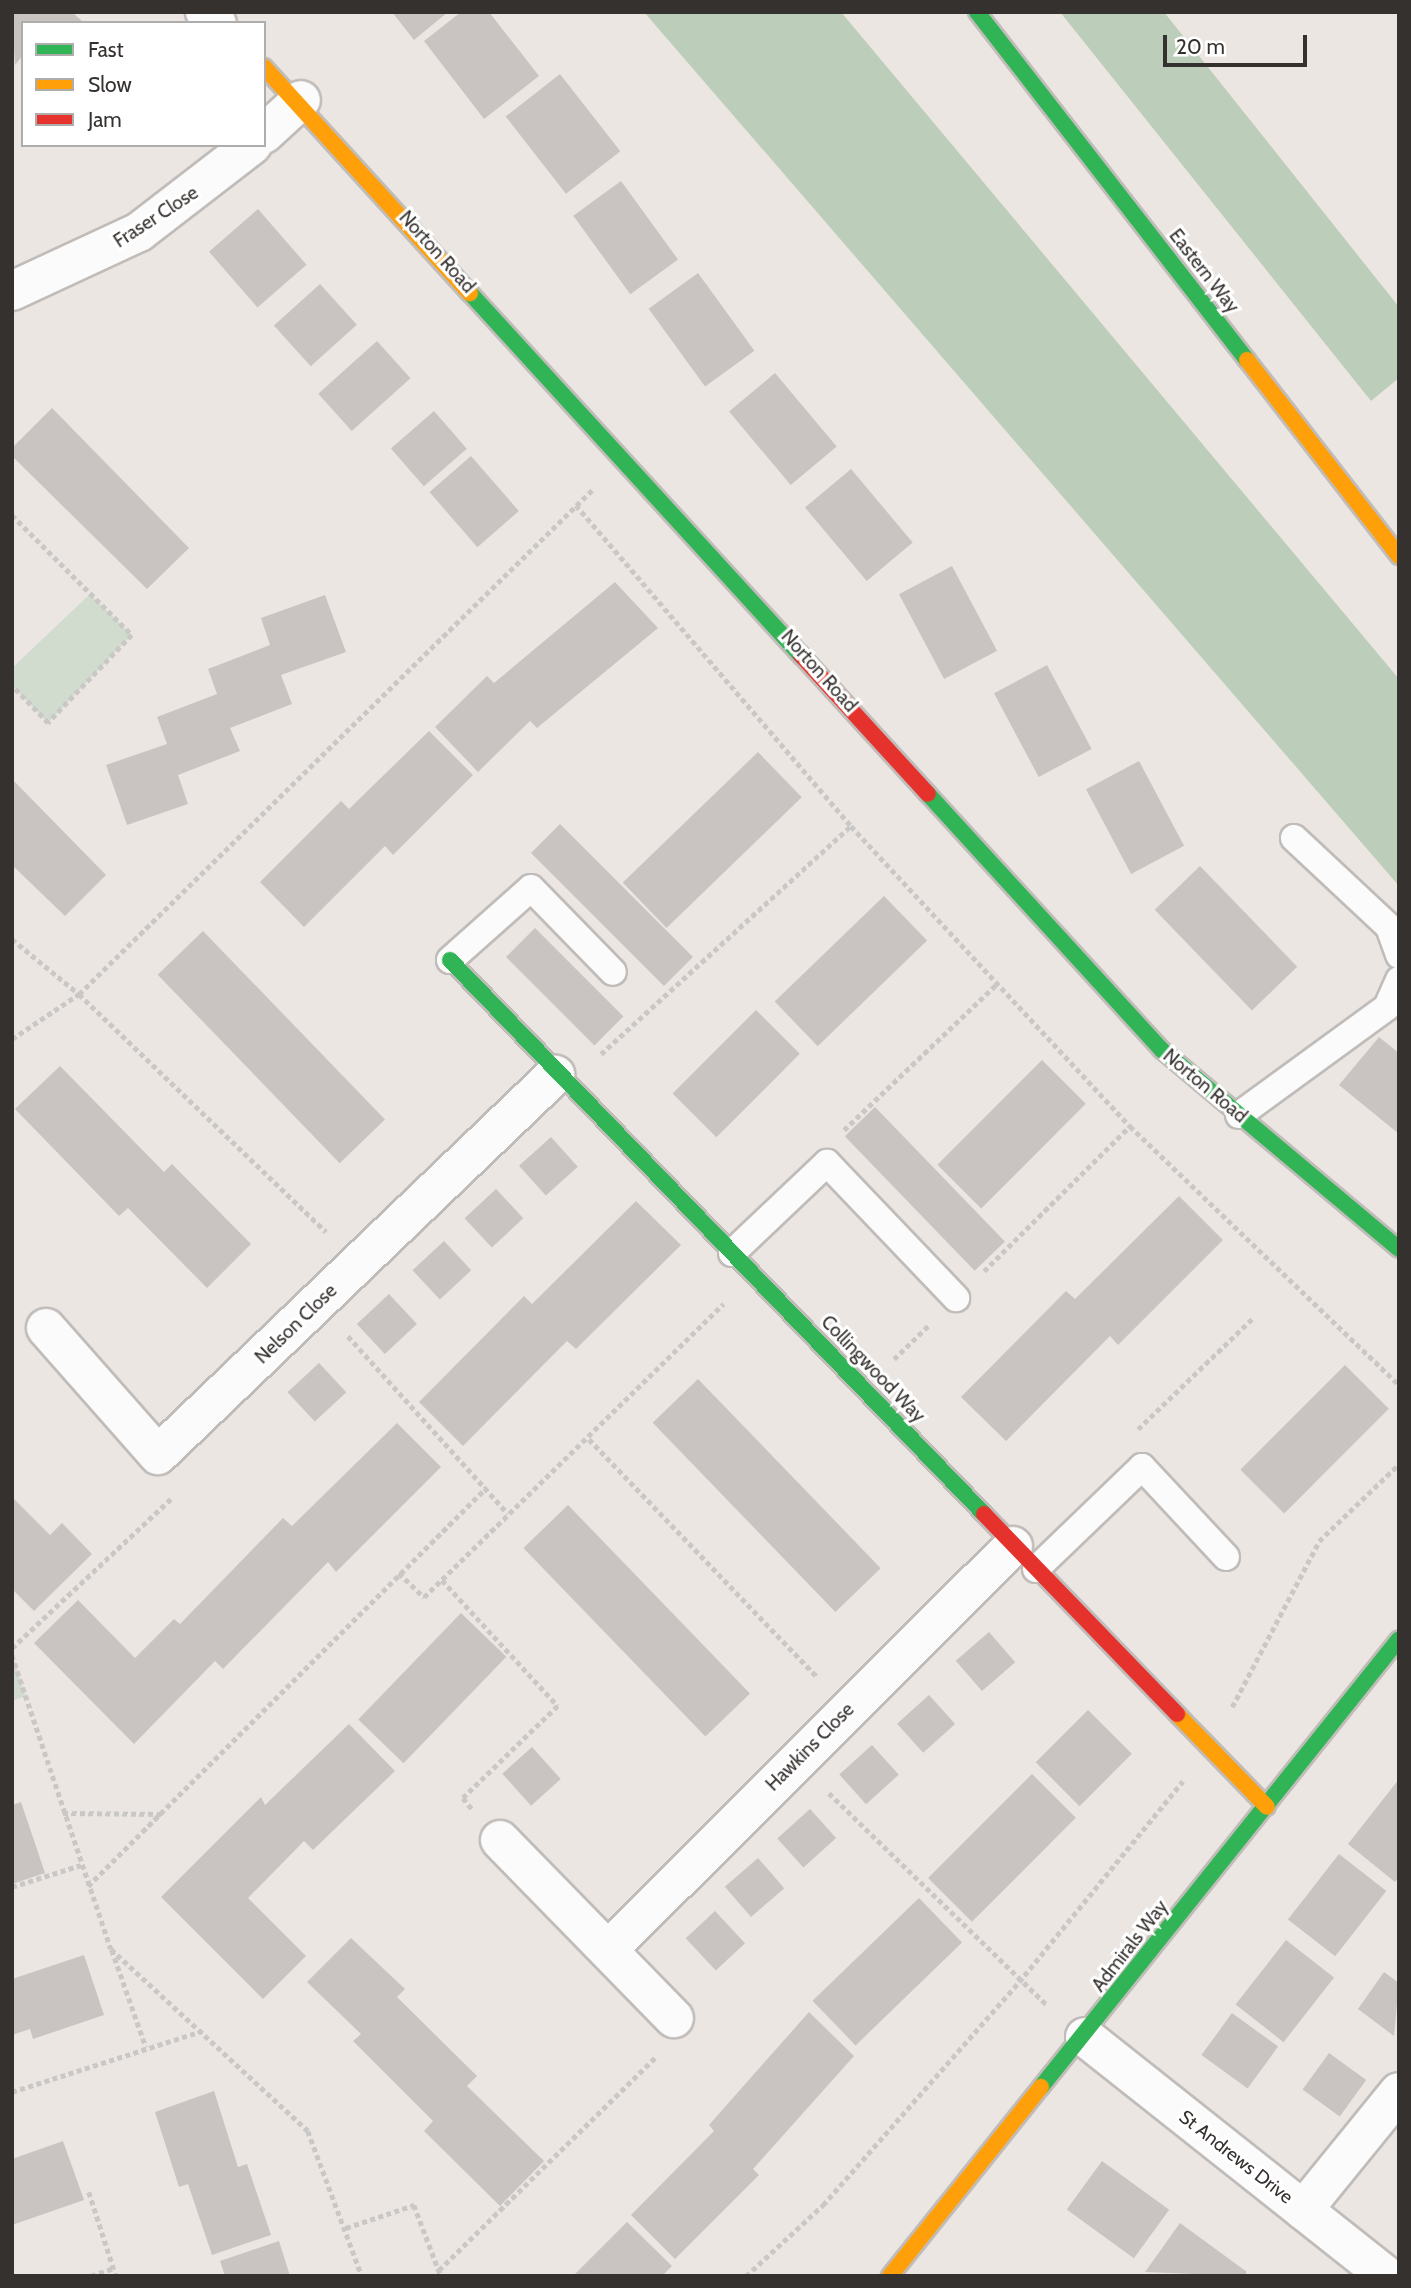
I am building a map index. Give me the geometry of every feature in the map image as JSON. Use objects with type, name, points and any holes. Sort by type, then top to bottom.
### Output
[{"type":"street","name":"Eastern Way","points":[[977,12],[1399,556]]},
{"type":"street","name":"Norton Road","points":[[266,68],[300,100],[1162,1050],[1399,1249]]},
{"type":"street","points":[[266,132],[300,100]]},
{"type":"street","name":"Fraser Close","points":[[12,290],[139,232],[249,147]]},
{"type":"street","name":"Collingwood Way","points":[[450,960],[561,1080],[732,1253],[1267,1807]]},
{"type":"street","name":"Nelson Close","points":[[158,1455],[359,1264],[561,1080]]},
{"type":"street","points":[[46,1328],[158,1455]]},
{"type":"street","name":"Hawkins Close","points":[[608,1950],[848,1709],[1025,1558]]},
{"type":"street","name":"Admirals Way","points":[[890,2276],[1085,2038],[1399,1639]]},
{"type":"street","points":[[500,1840],[674,2018]]},
{"type":"street","name":"St Andrews Drive","points":[[1085,2038],[1303,2210],[1365,2269]]},
{"type":"street","points":[[1303,2210],[1399,2092]]},
{"type":"lane","points":[[1294,838],[1389,927],[1399,954]]},
{"type":"lane","points":[[450,960],[531,888],[613,972]]},
{"type":"lane","points":[[1239,1115],[1387,1007],[1399,980]]},
{"type":"lane","points":[[732,1253],[827,1163],[956,1298]]},
{"type":"lane","points":[[1025,1558],[1142,1467],[1226,1557]]},
{"type":"path","points":[[12,1039],[79,994],[623,459]]},
{"type":"path","points":[[576,505],[850,825],[1130,1126],[1399,1385]]},
{"type":"path","points":[[12,515],[132,635],[48,723],[12,685]]},
{"type":"path","points":[[561,1080],[850,825]]},
{"type":"path","points":[[12,939],[79,994],[359,1264]]},
{"type":"path","points":[[827,1163],[818,1154],[998,983]]},
{"type":"path","points":[[864,1390],[1130,1126]]},
{"type":"path","points":[[399,1573],[424,1597],[589,1439],[753,1275]]},
{"type":"path","points":[[319,1304],[487,1487],[508,1514]]},
{"type":"path","points":[[1142,1467],[1121,1445],[1254,1318]]},
{"type":"path","points":[[589,1439],[848,1709]]},
{"type":"path","points":[[12,1648],[185,1486],[158,1455]]},
{"type":"path","points":[[746,2276],[823,2205],[1019,1982],[1210,1748],[1319,1541],[1399,1464]]},
{"type":"path","points":[[89,1886],[487,1487]]},
{"type":"path","points":[[442,1580],[558,1706],[463,1798],[500,1840]]},
{"type":"path","points":[[12,1654],[63,1814],[146,2048]]},
{"type":"path","points":[[796,1760],[1019,1982],[1085,2038]]},
{"type":"path","points":[[63,1814],[163,1814]]},
{"type":"path","points":[[12,1887],[81,1865]]},
{"type":"path","points":[[111,1949],[203,2031],[308,2132],[362,2276]]},
{"type":"path","points":[[346,2228],[414,2205],[440,2273],[684,2030],[674,2018]]},
{"type":"path","points":[[12,2092],[203,2031]]},
{"type":"path","points":[[89,2192],[116,2276]]},
{"type":"path","points":[[91,2276],[114,2268]]},
{"type":"green space","points":[[644,12],[841,12],[1399,679],[1399,886]]},
{"type":"green space","points":[[1060,12],[1164,12],[1399,307],[1399,378],[1371,401]]},
{"type":"green space","points":[[90,594],[132,635],[48,723],[12,686],[12,668]]},
{"type":"green space","points":[[12,1655],[26,1696],[12,1701]]},
{"type":"building","points":[[12,12],[72,12],[82,21],[21,21],[21,58],[15,65]]},
{"type":"building","points":[[392,12],[448,12],[414,40]]},
{"type":"building","points":[[461,12],[489,12],[539,76],[484,119],[424,41]]},
{"type":"building","points":[[560,74],[620,151],[566,194],[506,116]]},
{"type":"building","points":[[621,181],[678,259],[630,294],[573,216]]},
{"type":"building","points":[[258,209],[307,265],[257,307],[209,252]]},
{"type":"building","points":[[698,273],[754,351],[705,387],[649,309]]},
{"type":"building","points":[[320,284],[357,325],[311,366],[274,325]]},
{"type":"building","points":[[377,341],[410,378],[352,431],[318,394]]},
{"type":"building","points":[[775,373],[837,447],[791,485],[729,412]]},
{"type":"building","points":[[52,408],[189,548],[147,589],[12,456],[12,448]]},
{"type":"building","points":[[434,411],[467,449],[424,486],[391,448]]},
{"type":"building","points":[[471,456],[519,511],[477,547],[429,492]]},
{"type":"building","points":[[851,469],[913,543],[867,581],[805,508]]},
{"type":"building","points":[[952,566],[997,651],[944,679],[899,594]]},
{"type":"building","points":[[615,582],[658,628],[537,728],[530,721],[478,772],[435,727],[487,676],[494,683]]},
{"type":"building","points":[[325,595],[346,652],[281,675],[292,704],[230,728],[240,751],[178,775],[188,804],[127,825],[106,765],[167,744],[157,717],[217,694],[208,669],[270,645],[261,618]]},
{"type":"building","points":[[1047,665],[1092,749],[1039,777],[994,693]]},
{"type":"building","points":[[429,731],[473,775],[393,855],[385,846],[304,927],[260,882],[341,801],[349,809]]},
{"type":"building","points":[[758,752],[802,797],[667,928],[623,883]]},
{"type":"building","points":[[1139,761],[1184,846],[1131,874],[1086,789]]},
{"type":"building","points":[[12,779],[106,875],[65,916],[12,865]]},
{"type":"building","points":[[560,824],[693,957],[664,986],[531,853]]},
{"type":"building","points":[[1200,866],[1297,967],[1252,1010],[1155,910]]},
{"type":"building","points":[[884,896],[927,941],[818,1046],[775,1002]]},
{"type":"building","points":[[535,928],[623,1016],[594,1045],[506,957]]},
{"type":"building","points":[[203,931],[385,1119],[340,1163],[158,975]]},
{"type":"building","points":[[756,1010],[800,1054],[716,1137],[673,1093]]},
{"type":"building","points":[[1379,1037],[1399,1053],[1399,1134],[1339,1085]]},
{"type":"building","points":[[1042,1060],[1086,1104],[981,1208],[937,1165]]},
{"type":"building","points":[[60,1066],[164,1172],[172,1164],[251,1244],[207,1288],[128,1208],[119,1216],[15,1109]]},
{"type":"building","points":[[875,1107],[1005,1242],[975,1271],[845,1136]]},
{"type":"building","points":[[551,1137],[578,1167],[546,1195],[519,1166]]},
{"type":"building","points":[[496,1189],[523,1218],[492,1248],[465,1218]]},
{"type":"building","points":[[1179,1196],[1223,1240],[1118,1345],[1110,1336],[1006,1441],[961,1397],[1066,1291],[1075,1299]]},
{"type":"building","points":[[636,1201],[681,1245],[576,1349],[567,1341],[463,1446],[419,1402],[524,1296],[532,1304]]},
{"type":"building","points":[[444,1241],[471,1270],[440,1300],[413,1270]]},
{"type":"building","points":[[389,1294],[417,1324],[385,1354],[357,1324]]},
{"type":"building","points":[[319,1363],[346,1392],[315,1422],[288,1392]]},
{"type":"building","points":[[1345,1365],[1389,1409],[1284,1513],[1240,1470]]},
{"type":"building","points":[[698,1379],[881,1568],[835,1612],[653,1423]]},
{"type":"building","points":[[397,1423],[441,1467],[336,1572],[328,1562],[223,1669],[215,1661],[134,1744],[34,1643],[78,1600],[135,1658],[174,1619],[180,1624],[283,1518],[292,1526]]},
{"type":"building","points":[[12,1497],[50,1535],[62,1523],[92,1554],[34,1611],[12,1589]]},
{"type":"building","points":[[568,1505],[750,1693],[705,1737],[523,1548]]},
{"type":"building","points":[[461,1613],[506,1657],[404,1763],[358,1719]]},
{"type":"building","points":[[989,1632],[1015,1662],[982,1691],[956,1661]]},
{"type":"building","points":[[929,1695],[955,1724],[923,1753],[897,1724]]},
{"type":"building","points":[[1088,1710],[1132,1754],[1080,1806],[1036,1762]]},
{"type":"building","points":[[349,1724],[395,1771],[313,1850],[304,1841],[248,1898],[306,1956],[263,1999],[161,1897],[261,1797],[265,1805]]},
{"type":"building","points":[[872,1745],[899,1775],[866,1804],[839,1774]]},
{"type":"building","points":[[532,1747],[561,1779],[531,1806],[502,1774]]},
{"type":"building","points":[[1032,1774],[1076,1818],[972,1922],[928,1878]]},
{"type":"building","points":[[1399,1779],[1399,1877],[1395,1882],[1348,1844]]},
{"type":"building","points":[[21,1802],[45,1873],[12,1884],[12,1805]]},
{"type":"building","points":[[810,1809],[836,1838],[803,1867],[777,1838]]},
{"type":"building","points":[[1339,1854],[1386,1891],[1335,1956],[1288,1919]]},
{"type":"building","points":[[758,1858],[784,1888],[751,1917],[725,1887]]},
{"type":"building","points":[[919,1898],[962,1943],[856,2045],[813,2001]]},
{"type":"building","points":[[715,1911],[745,1943],[716,1970],[686,1938]]},
{"type":"building","points":[[351,1938],[405,1989],[397,1997],[477,2076],[467,2086],[544,2161],[500,2206],[424,2131],[433,2121],[353,2041],[361,2034],[307,1982]]},
{"type":"building","points":[[1286,1940],[1334,1978],[1284,2042],[1236,2005]]},
{"type":"building","points":[[84,1955],[104,2015],[33,2039],[30,2029],[12,2035],[12,1979]]},
{"type":"building","points":[[1384,1972],[1399,1983],[1394,2036],[1358,2009]]},
{"type":"building","points":[[809,2012],[854,2056],[753,2169],[759,2175],[675,2259],[631,2215],[714,2131],[709,2125]]},
{"type":"building","points":[[1232,2013],[1278,2047],[1248,2089],[1201,2055]]},
{"type":"building","points":[[1329,2053],[1366,2080],[1340,2116],[1303,2089]]},
{"type":"building","points":[[214,2091],[238,2167],[247,2164],[271,2235],[212,2255],[188,2184],[179,2187],[155,2112]]},
{"type":"building","points":[[63,2141],[84,2200],[12,2225],[12,2159]]},
{"type":"building","points":[[1102,2161],[1169,2210],[1134,2258],[1067,2210]]},
{"type":"building","points":[[627,2222],[672,2266],[662,2276],[573,2276]]},
{"type":"building","points":[[1180,2223],[1247,2272],[1244,2276],[1145,2272]]},
{"type":"building","points":[[279,2241],[290,2276],[225,2276],[220,2261]]},
{"type":"traffic: fast","points":[[977,12],[1247,360]]},
{"type":"traffic: fast","points":[[470,293],[801,655]]},
{"type":"traffic: fast","points":[[928,794],[1162,1050],[1399,1249]]},
{"type":"traffic: fast","points":[[450,960],[984,1514]]},
{"type":"traffic: fast","points":[[1041,2087],[1399,1639]]},
{"type":"traffic: slow","points":[[266,69],[470,293]]},
{"type":"traffic: slow","points":[[1247,360],[1399,556]]},
{"type":"traffic: slow","points":[[1177,1714],[1267,1807]]},
{"type":"traffic: slow","points":[[890,2276],[1041,2087]]},
{"type":"traffic: jam","points":[[801,655],[928,794]]},
{"type":"traffic: jam","points":[[984,1514],[1177,1714]]}]
